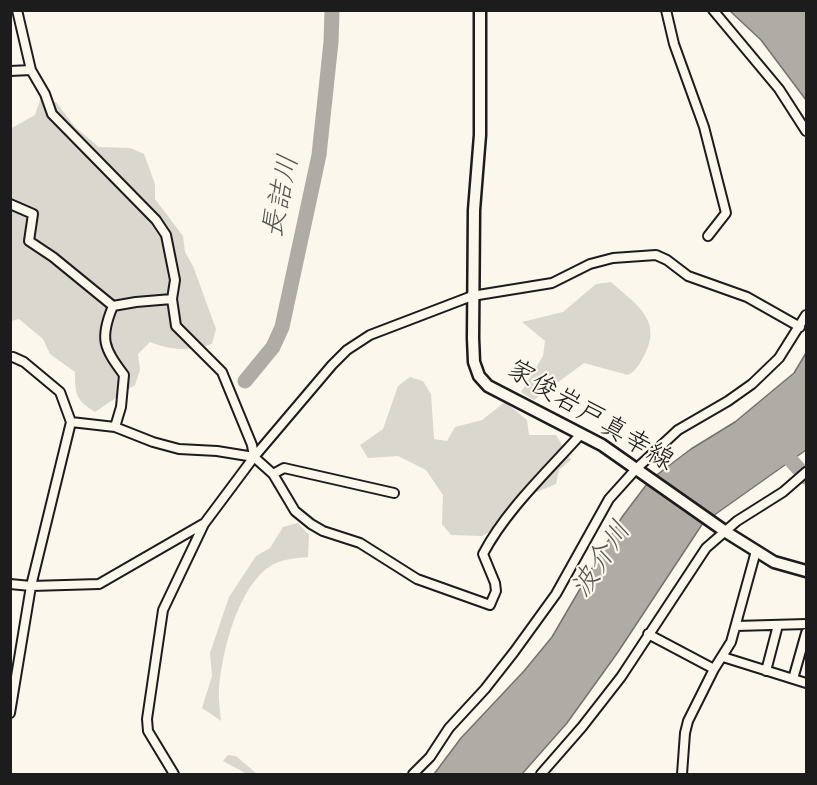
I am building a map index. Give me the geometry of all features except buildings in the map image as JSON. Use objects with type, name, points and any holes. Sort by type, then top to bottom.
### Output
[{"type":"main road","name":"家俊岩戸真幸線","points":[[480,10],[480,135],[474,210],[475,258],[472,296],[474,362],[479,376],[488,386],[602,445],[756,551],[774,561],[807,571]]},
{"type":"street","points":[[17,10],[32,70],[45,94],[52,114],[156,220],[166,235],[175,280],[172,299],[176,326],[222,372],[252,445],[254,457]]},
{"type":"street","points":[[666,10],[674,44],[704,127],[726,213],[708,236]]},
{"type":"street","points":[[713,10],[779,89],[807,131]]},
{"type":"street","points":[[10,71],[32,70]]},
{"type":"street","points":[[10,204],[33,213],[29,240],[113,306],[172,299]]},
{"type":"street","points":[[174,774],[148,731],[147,719],[163,610],[204,524],[254,457],[347,350],[370,336],[472,296],[552,283],[590,264],[613,258],[656,255],[667,260],[688,276],[747,297],[800,327]]},
{"type":"street","points":[[113,306],[105,324],[105,341],[108,354],[124,375],[121,407],[115,427]]},
{"type":"street","points":[[413,774],[430,757],[449,728],[485,689],[556,594],[609,499],[678,430],[729,401],[752,384],[779,358],[807,315]]},
{"type":"street","points":[[10,712],[31,586],[71,422],[60,392],[24,362],[13,357]]},
{"type":"street","points":[[71,422],[115,427],[153,442],[179,449],[217,451],[254,457],[273,474],[295,511],[311,524],[323,531],[360,543],[417,579],[490,605],[496,591],[495,582],[483,554],[490,539],[581,434]]},
{"type":"street","points":[[273,474],[284,468],[394,493]]},
{"type":"street","points":[[541,774],[588,720],[621,677],[706,548],[723,530],[807,472]]},
{"type":"street","points":[[10,584],[31,586],[99,584],[204,524]]},
{"type":"street","points":[[682,774],[688,721],[714,669],[731,642],[756,551]]},
{"type":"street","points":[[736,626],[807,624]]},
{"type":"street","points":[[766,670],[778,625]]},
{"type":"street","points":[[792,678],[807,633]]},
{"type":"street","points":[[648,634],[714,669]]},
{"type":"street","points":[[723,657],[807,683]]},
{"type":"shaded area","points":[[40,100],[56,102],[75,127],[99,147],[130,148],[144,154],[155,184],[155,199],[183,236],[185,252],[193,266],[216,329],[212,344],[196,348],[173,348],[150,342],[138,354],[140,370],[135,385],[95,412],[78,396],[75,372],[50,354],[43,339],[19,319],[11,321],[10,129],[35,115]]},
{"type":"shaded area","points":[[611,282],[637,305],[648,321],[651,331],[650,342],[636,369],[628,375],[584,363],[534,400],[521,392],[543,356],[545,341],[522,322],[563,312],[596,284]]},
{"type":"shaded area","points":[[410,377],[423,381],[431,394],[434,439],[447,441],[455,427],[482,420],[505,402],[527,420],[529,435],[556,435],[571,460],[559,470],[556,484],[513,502],[495,529],[482,536],[451,535],[442,524],[443,495],[426,470],[398,456],[368,458],[360,445],[383,429],[398,386]]},
{"type":"shaded area","points":[[298,523],[309,535],[308,557],[281,561],[260,575],[241,603],[234,620],[224,656],[219,688],[221,721],[202,708],[212,676],[210,653],[229,597],[256,556],[270,548],[283,527]]},
{"type":"shaded area","points":[[228,755],[236,756],[257,774],[247,774],[223,761]]},
{"type":"water","points":[[730,11],[806,11],[806,100],[761,40]]},
{"type":"water","name":"波介川","points":[[806,353],[806,450],[703,523],[618,652],[567,723],[522,774],[434,774],[461,738],[524,671],[552,637],[622,517],[650,480],[691,449],[735,422],[794,373]]},
{"type":"waterway","name":"長詰川","points":[[245,381],[273,347],[282,327],[319,155],[331,42],[332,10]]},
{"type":"waterway","points":[[778,446],[806,477]]}]
